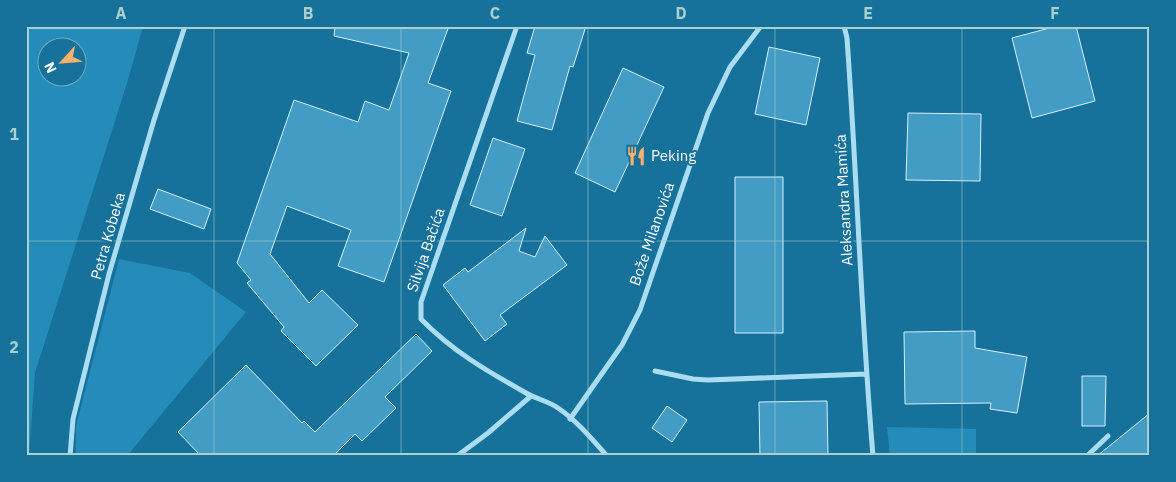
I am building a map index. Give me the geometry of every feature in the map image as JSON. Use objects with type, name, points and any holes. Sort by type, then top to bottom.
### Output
[{"type":"street","name":"Petra Kobeka","points":[[70,456],[73,419],[109,274],[154,120],[185,26]]},
{"type":"street","name":"Silvija Bačića","points":[[517,26],[421,302],[420,319],[457,352],[531,396],[557,407],[607,456]]},
{"type":"street","name":"Bože Milanovića","points":[[570,419],[622,345],[640,310],[708,113],[730,67],[761,26]]},
{"type":"street","name":"Aleksandra Mamića","points":[[844,26],[847,38],[854,141],[866,374],[873,456]]},
{"type":"street","points":[[655,371],[693,379],[708,380],[866,374]]},
{"type":"street","points":[[457,456],[531,396]]},
{"type":"street","points":[[1087,456],[1108,436]]},
{"type":"street","points":[[467,456],[468,448]]},
{"type":"shaded area","points":[[26,26],[143,26],[128,80],[35,373],[29,456],[26,456]]},
{"type":"shaded area","points":[[119,259],[190,273],[246,312],[127,456],[76,456],[76,426]]},
{"type":"shaded area","points":[[887,427],[976,429],[976,456],[890,456]]},
{"type":"building","points":[[335,26],[449,26],[428,83],[451,91],[384,282],[338,266],[351,230],[287,206],[270,254],[309,303],[322,290],[358,325],[316,366],[281,331],[284,327],[247,283],[251,280],[237,263],[294,100],[358,122],[365,101],[389,110],[409,53],[334,36]]},
{"type":"building","points":[[535,26],[586,26],[573,67],[570,66],[552,130],[517,121],[535,55],[527,53]]},
{"type":"building","points":[[1057,26],[1076,26],[1095,101],[1032,118],[1012,38]]},
{"type":"building","points":[[769,47],[820,58],[806,125],[755,114]]},
{"type":"building","points":[[623,68],[664,87],[615,192],[575,173]]},
{"type":"building","points":[[908,113],[981,114],[980,181],[906,180]]},
{"type":"building","points":[[493,138],[525,149],[502,216],[470,205]]},
{"type":"building","points":[[735,177],[783,177],[783,333],[735,333]]},
{"type":"building","points":[[158,189],[211,209],[204,229],[150,209]]},
{"type":"building","points":[[526,228],[519,251],[535,257],[545,236],[567,265],[500,315],[507,324],[485,341],[443,285],[465,268],[468,272]]},
{"type":"building","points":[[975,331],[975,348],[1027,357],[1017,413],[990,409],[991,403],[905,404],[904,332]]},
{"type":"building","points":[[416,334],[432,351],[385,397],[396,408],[362,441],[355,434],[336,453],[339,456],[201,456],[178,432],[246,365],[302,423],[304,421],[315,432]]},
{"type":"building","points":[[1082,376],[1106,376],[1105,426],[1082,426]]},
{"type":"building","points":[[827,401],[828,456],[760,456],[759,402]]},
{"type":"building","points":[[667,406],[687,420],[672,442],[652,428]]},
{"type":"building","points":[[1150,413],[1150,456],[1097,456]]},
{"type":"place","name":"Peking","points":[[636,156]]}]
